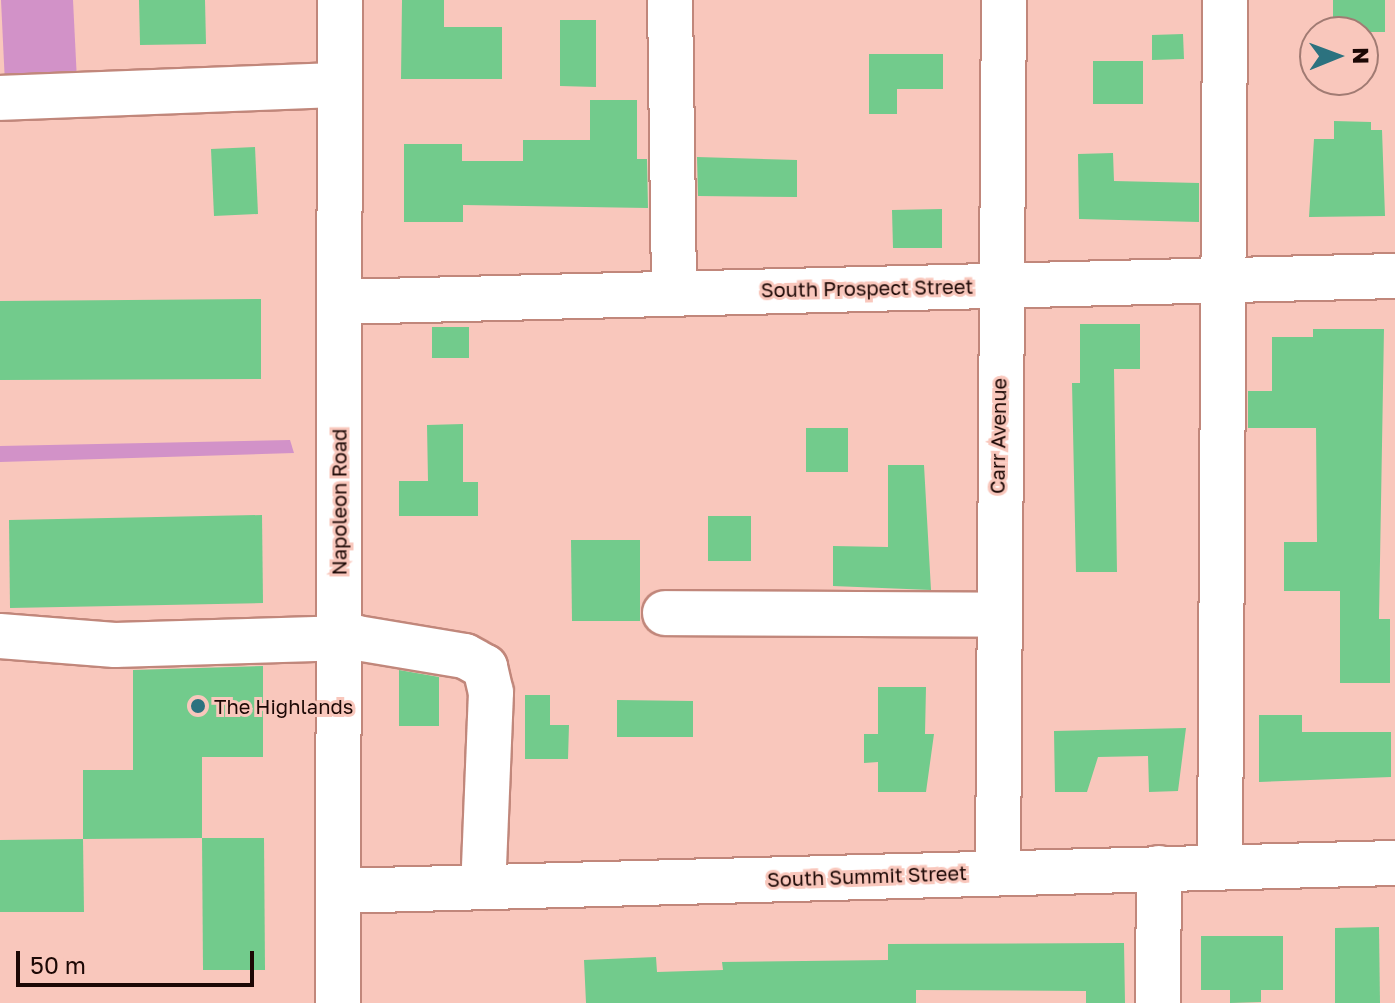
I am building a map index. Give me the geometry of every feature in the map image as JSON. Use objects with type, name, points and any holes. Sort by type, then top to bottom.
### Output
[{"type":"street","name":"Napoleon Road","points":[[338,1003],[340,0]]},
{"type":"street","points":[[670,0],[674,292]]},
{"type":"street","name":"Carr Avenue","points":[[998,872],[995,615],[1004,0]]},
{"type":"street","points":[[1220,867],[1225,0]]},
{"type":"street","points":[[0,98],[340,85]]},
{"type":"street","name":"South Prospect Street","points":[[339,302],[1395,276]]},
{"type":"street","points":[[665,613],[995,615]]},
{"type":"street","points":[[0,636],[115,645],[338,638],[465,656],[485,667],[491,692],[483,887]]},
{"type":"street","name":"South Summit Street","points":[[339,891],[1395,863]]},
{"type":"street","points":[[1158,1003],[1159,868]]},
{"type":"shaded area","points":[[1,0],[73,0],[77,81],[5,84]]},
{"type":"shaded area","points":[[290,440],[294,453],[0,462],[0,446]]},
{"type":"building","points":[[139,0],[205,0],[206,44],[140,45]]},
{"type":"building","points":[[402,0],[444,0],[444,27],[502,27],[502,79],[401,79]]},
{"type":"building","points":[[1333,0],[1385,0],[1385,32],[1379,32],[1379,16],[1333,16]]},
{"type":"building","points":[[560,20],[596,20],[596,87],[560,86]]},
{"type":"building","points":[[1183,34],[1184,59],[1152,60],[1152,35]]},
{"type":"building","points":[[869,54],[943,54],[943,89],[897,89],[897,114],[869,114]]},
{"type":"building","points":[[1093,61],[1143,61],[1143,104],[1093,104]]},
{"type":"building","points":[[590,100],[637,100],[637,159],[647,159],[648,208],[463,205],[463,222],[404,222],[404,144],[462,144],[462,161],[523,161],[523,140],[590,140]]},
{"type":"building","points":[[1334,121],[1371,122],[1371,130],[1382,130],[1385,216],[1309,217],[1314,139],[1334,139]]},
{"type":"building","points":[[255,147],[258,214],[214,216],[211,149]]},
{"type":"building","points":[[1113,153],[1114,181],[1199,183],[1199,222],[1079,219],[1078,154]]},
{"type":"building","points":[[697,157],[797,160],[797,197],[698,196]]},
{"type":"building","points":[[942,209],[942,248],[893,248],[892,210]]},
{"type":"building","points":[[261,299],[261,379],[0,380],[0,301]]},
{"type":"building","points":[[1080,324],[1140,324],[1140,369],[1114,369],[1117,572],[1076,572],[1072,383],[1080,383]]},
{"type":"building","points":[[432,327],[469,327],[469,358],[432,358]]},
{"type":"building","points":[[1313,329],[1384,329],[1379,619],[1390,619],[1390,683],[1340,683],[1340,591],[1284,591],[1284,542],[1317,542],[1316,428],[1248,428],[1248,391],[1272,391],[1272,337],[1313,337]]},
{"type":"building","points":[[463,424],[463,482],[478,482],[478,516],[399,516],[399,481],[428,481],[427,425]]},
{"type":"building","points":[[806,428],[848,428],[848,472],[806,472]]},
{"type":"building","points":[[888,465],[924,465],[931,590],[833,586],[833,546],[888,547]]},
{"type":"building","points":[[262,515],[263,603],[10,608],[9,520]]},
{"type":"building","points":[[708,516],[751,516],[751,561],[708,561]]},
{"type":"building","points":[[571,540],[640,540],[640,621],[572,621]]},
{"type":"building","points":[[263,666],[263,757],[202,757],[202,838],[83,839],[83,770],[133,770],[133,670]]},
{"type":"building","points":[[399,670],[439,677],[439,726],[399,726]]},
{"type":"building","points":[[878,687],[926,687],[925,734],[934,734],[926,792],[878,792],[878,762],[864,763],[864,734],[878,734]]},
{"type":"building","points":[[525,695],[550,695],[550,725],[569,725],[568,759],[525,759]]},
{"type":"building","points":[[617,700],[693,701],[693,737],[617,737]]},
{"type":"building","points":[[1259,715],[1302,715],[1302,732],[1391,732],[1391,777],[1259,782]]},
{"type":"building","points":[[1186,728],[1178,791],[1149,792],[1148,756],[1098,757],[1087,792],[1055,792],[1054,731]]},
{"type":"building","points":[[202,838],[264,838],[265,970],[203,970]]},
{"type":"building","points":[[83,839],[84,912],[0,912],[0,840]]},
{"type":"building","points":[[1379,927],[1380,1003],[1335,1003],[1335,928]]},
{"type":"building","points":[[1201,936],[1283,936],[1283,990],[1261,990],[1261,1002],[1230,1003],[1230,990],[1201,990]]},
{"type":"building","points":[[1124,943],[1125,1003],[1086,1003],[1086,991],[916,990],[916,1003],[586,1003],[584,960],[656,957],[657,972],[723,970],[722,962],[888,960],[888,944]]},
{"type":"place","name":"The Highlands","points":[[198,706]]}]
